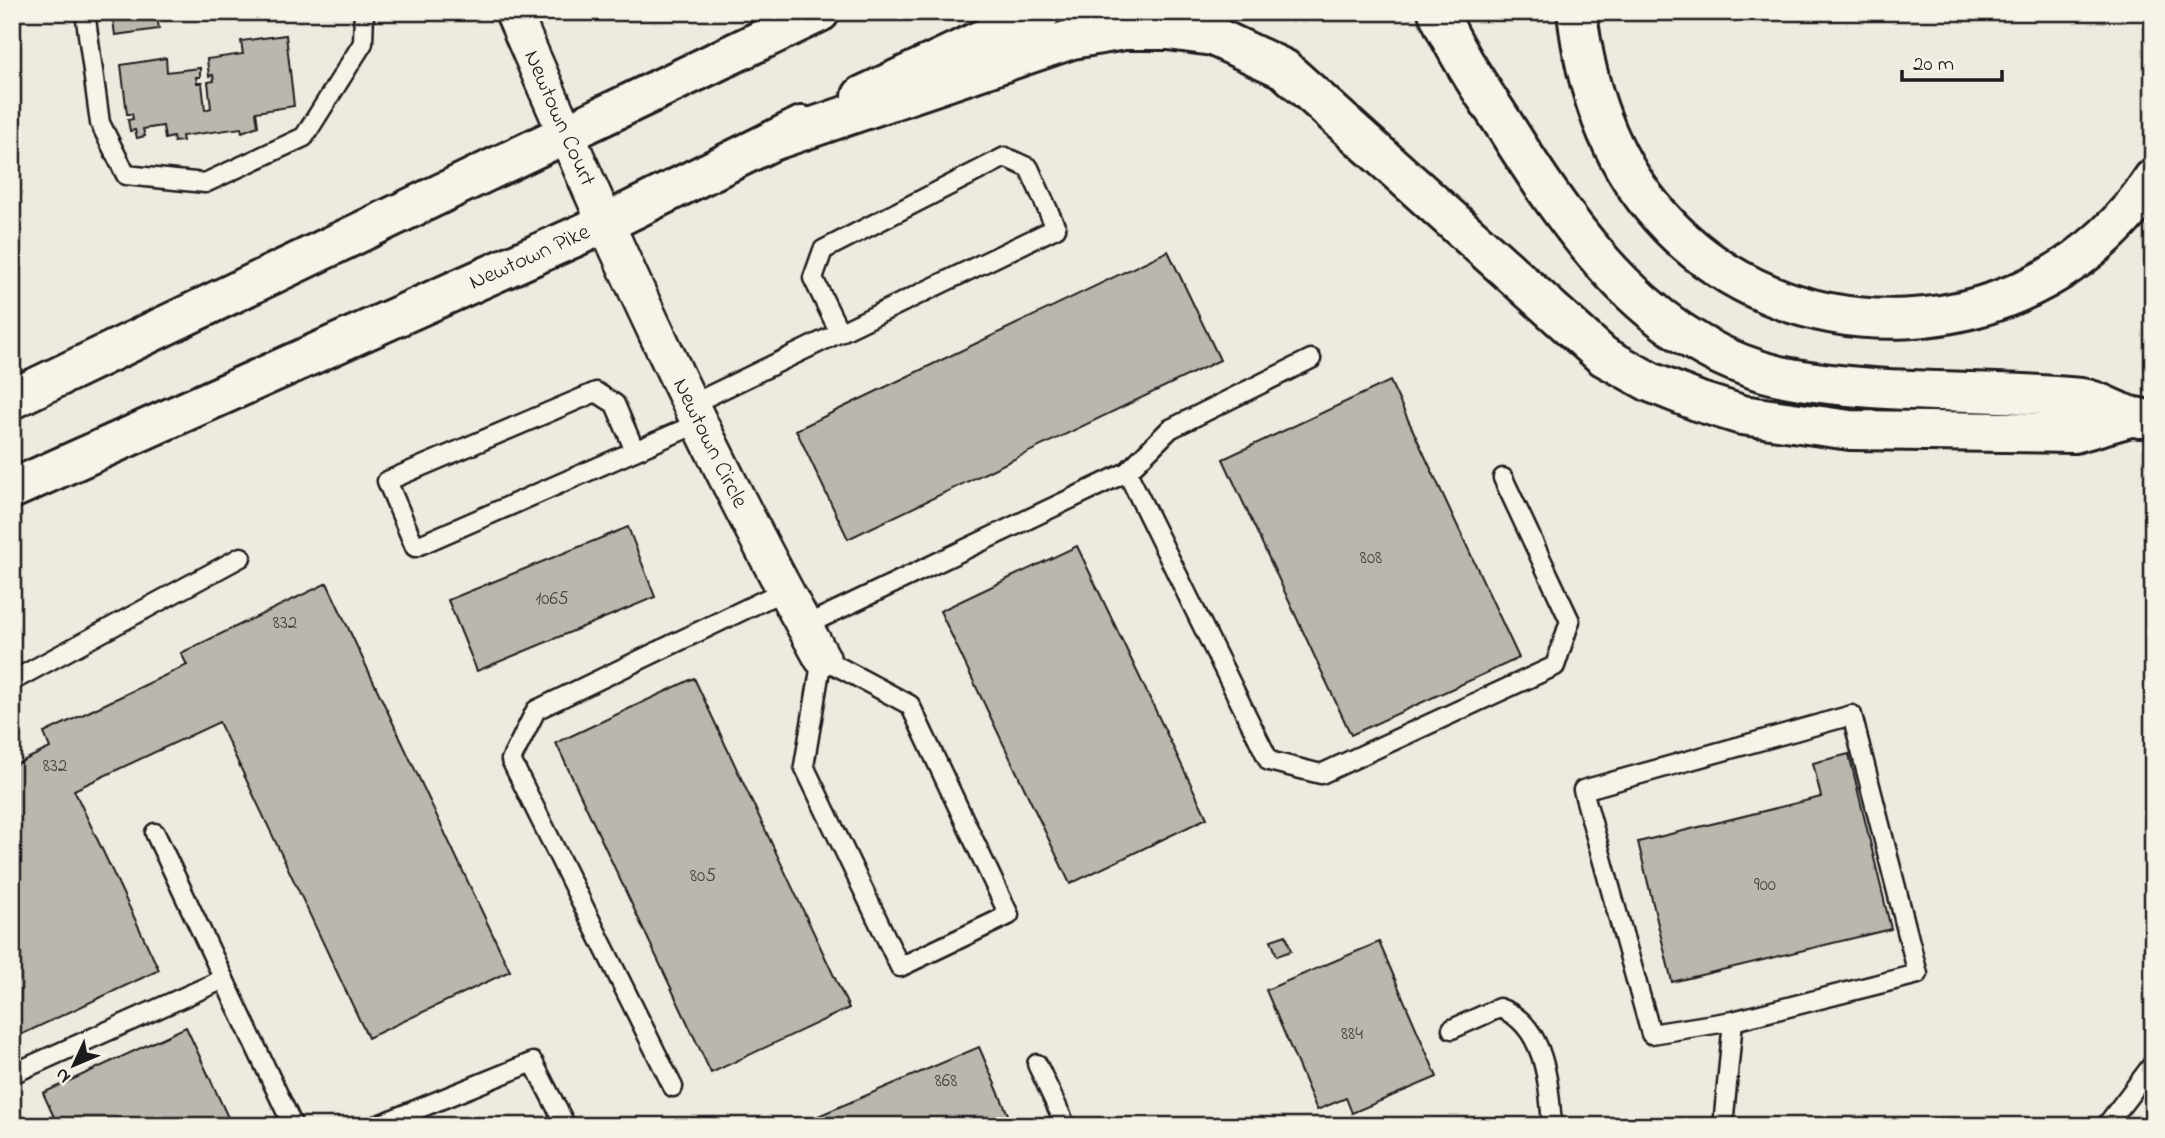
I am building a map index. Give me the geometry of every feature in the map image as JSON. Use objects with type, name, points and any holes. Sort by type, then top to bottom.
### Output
[{"type":"highway","points":[[12,399],[820,12]]},
{"type":"highway","name":"Newtown Pike","points":[[12,489],[604,225],[1041,12]]},
{"type":"highway","points":[[1438,12],[1450,40],[1541,183],[1595,257],[1656,315],[1716,355],[1787,378],[1860,388],[2084,398],[2141,418]]},
{"type":"highway","points":[[1577,12],[1582,58],[1596,107],[1617,156],[1652,207],[1688,243],[1728,273],[1778,299],[1832,314],[1880,320],[1936,318],[1982,307],[2027,289],[2066,268],[2140,199],[2153,179]]},
{"type":"highway","points":[[772,141],[1072,39],[1124,30],[1168,30],[1213,36],[1284,69],[1548,310],[1603,356],[1650,382],[1742,415],[1850,430],[2074,433],[2141,418]]},
{"type":"street","name":"Newtown Court","points":[[513,12],[604,225]]},
{"type":"street","name":"Newtown Circle","points":[[604,225],[785,590],[822,658]]},
{"type":"lane","points":[[85,12],[100,123],[126,175],[205,183],[304,136],[363,43],[364,12]]},
{"type":"lane","points":[[635,451],[615,404],[596,392],[387,481],[415,547],[635,451],[840,332],[1056,228],[1029,168],[1005,157],[823,250],[813,278],[840,332]]},
{"type":"lane","points":[[804,626],[1127,472],[1170,429],[1311,359]]},
{"type":"lane","points":[[1127,472],[1269,761],[1321,774],[1555,666],[1570,621],[1503,478]]},
{"type":"lane","points":[[12,681],[241,558]]},
{"type":"lane","points":[[673,1087],[511,760],[536,710],[785,590]]},
{"type":"lane","points":[[822,658],[910,705],[1009,915],[900,967],[804,766],[822,658]]},
{"type":"lane","points":[[1852,715],[1918,974],[1734,1021],[1651,1034],[1583,790],[1852,715]]},
{"type":"lane","points":[[155,833],[292,1126]]},
{"type":"lane","points":[[12,1074],[224,979]]},
{"type":"lane","points":[[1452,1029],[1499,1008],[1516,1014],[1531,1032],[1544,1066],[1552,1126]]},
{"type":"lane","points":[[1723,1126],[1734,1021]]},
{"type":"lane","points":[[376,1126],[533,1062],[566,1126]]},
{"type":"lane","points":[[1037,1064],[1066,1126]]},
{"type":"lane","points":[[2106,1126],[2153,1064]]},
{"type":"building","points":[[112,12],[192,13],[157,16],[159,29],[115,35]]},
{"type":"building","points":[[243,12],[258,12],[255,13],[256,18],[243,20]]},
{"type":"building","points":[[286,35],[294,106],[256,112],[258,126],[242,132],[241,128],[182,136],[183,141],[174,142],[173,137],[165,139],[163,126],[143,129],[145,136],[137,138],[135,130],[130,131],[128,120],[133,119],[132,114],[127,114],[121,65],[166,58],[167,72],[200,68],[200,77],[196,77],[197,83],[202,83],[205,110],[211,108],[208,82],[214,81],[213,75],[209,76],[207,59],[243,54],[241,41]]},
{"type":"building","points":[[1168,251],[1220,360],[848,539],[796,430]]},
{"type":"building","points":[[1390,381],[1519,658],[1351,735],[1223,459]]},
{"type":"building","points":[[628,527],[655,597],[477,671],[448,600]]},
{"type":"building","points":[[1077,546],[1207,818],[1070,884],[940,611]]},
{"type":"building","points":[[327,583],[510,971],[368,1038],[219,722],[74,790],[159,970],[14,1038],[12,766],[50,748],[44,733],[187,665],[181,653]]},
{"type":"building","points":[[694,678],[849,1008],[711,1073],[556,743]]},
{"type":"building","points":[[1849,754],[1891,929],[1672,982],[1638,842],[1821,797],[1813,763]]},
{"type":"building","points":[[1286,935],[1291,951],[1277,956],[1271,940]]},
{"type":"building","points":[[1379,942],[1437,1077],[1352,1113],[1346,1098],[1317,1110],[1266,990]]},
{"type":"building","points":[[186,1027],[232,1126],[58,1126],[43,1093]]},
{"type":"building","points":[[979,1047],[1013,1126],[822,1126],[818,1116]]}]
